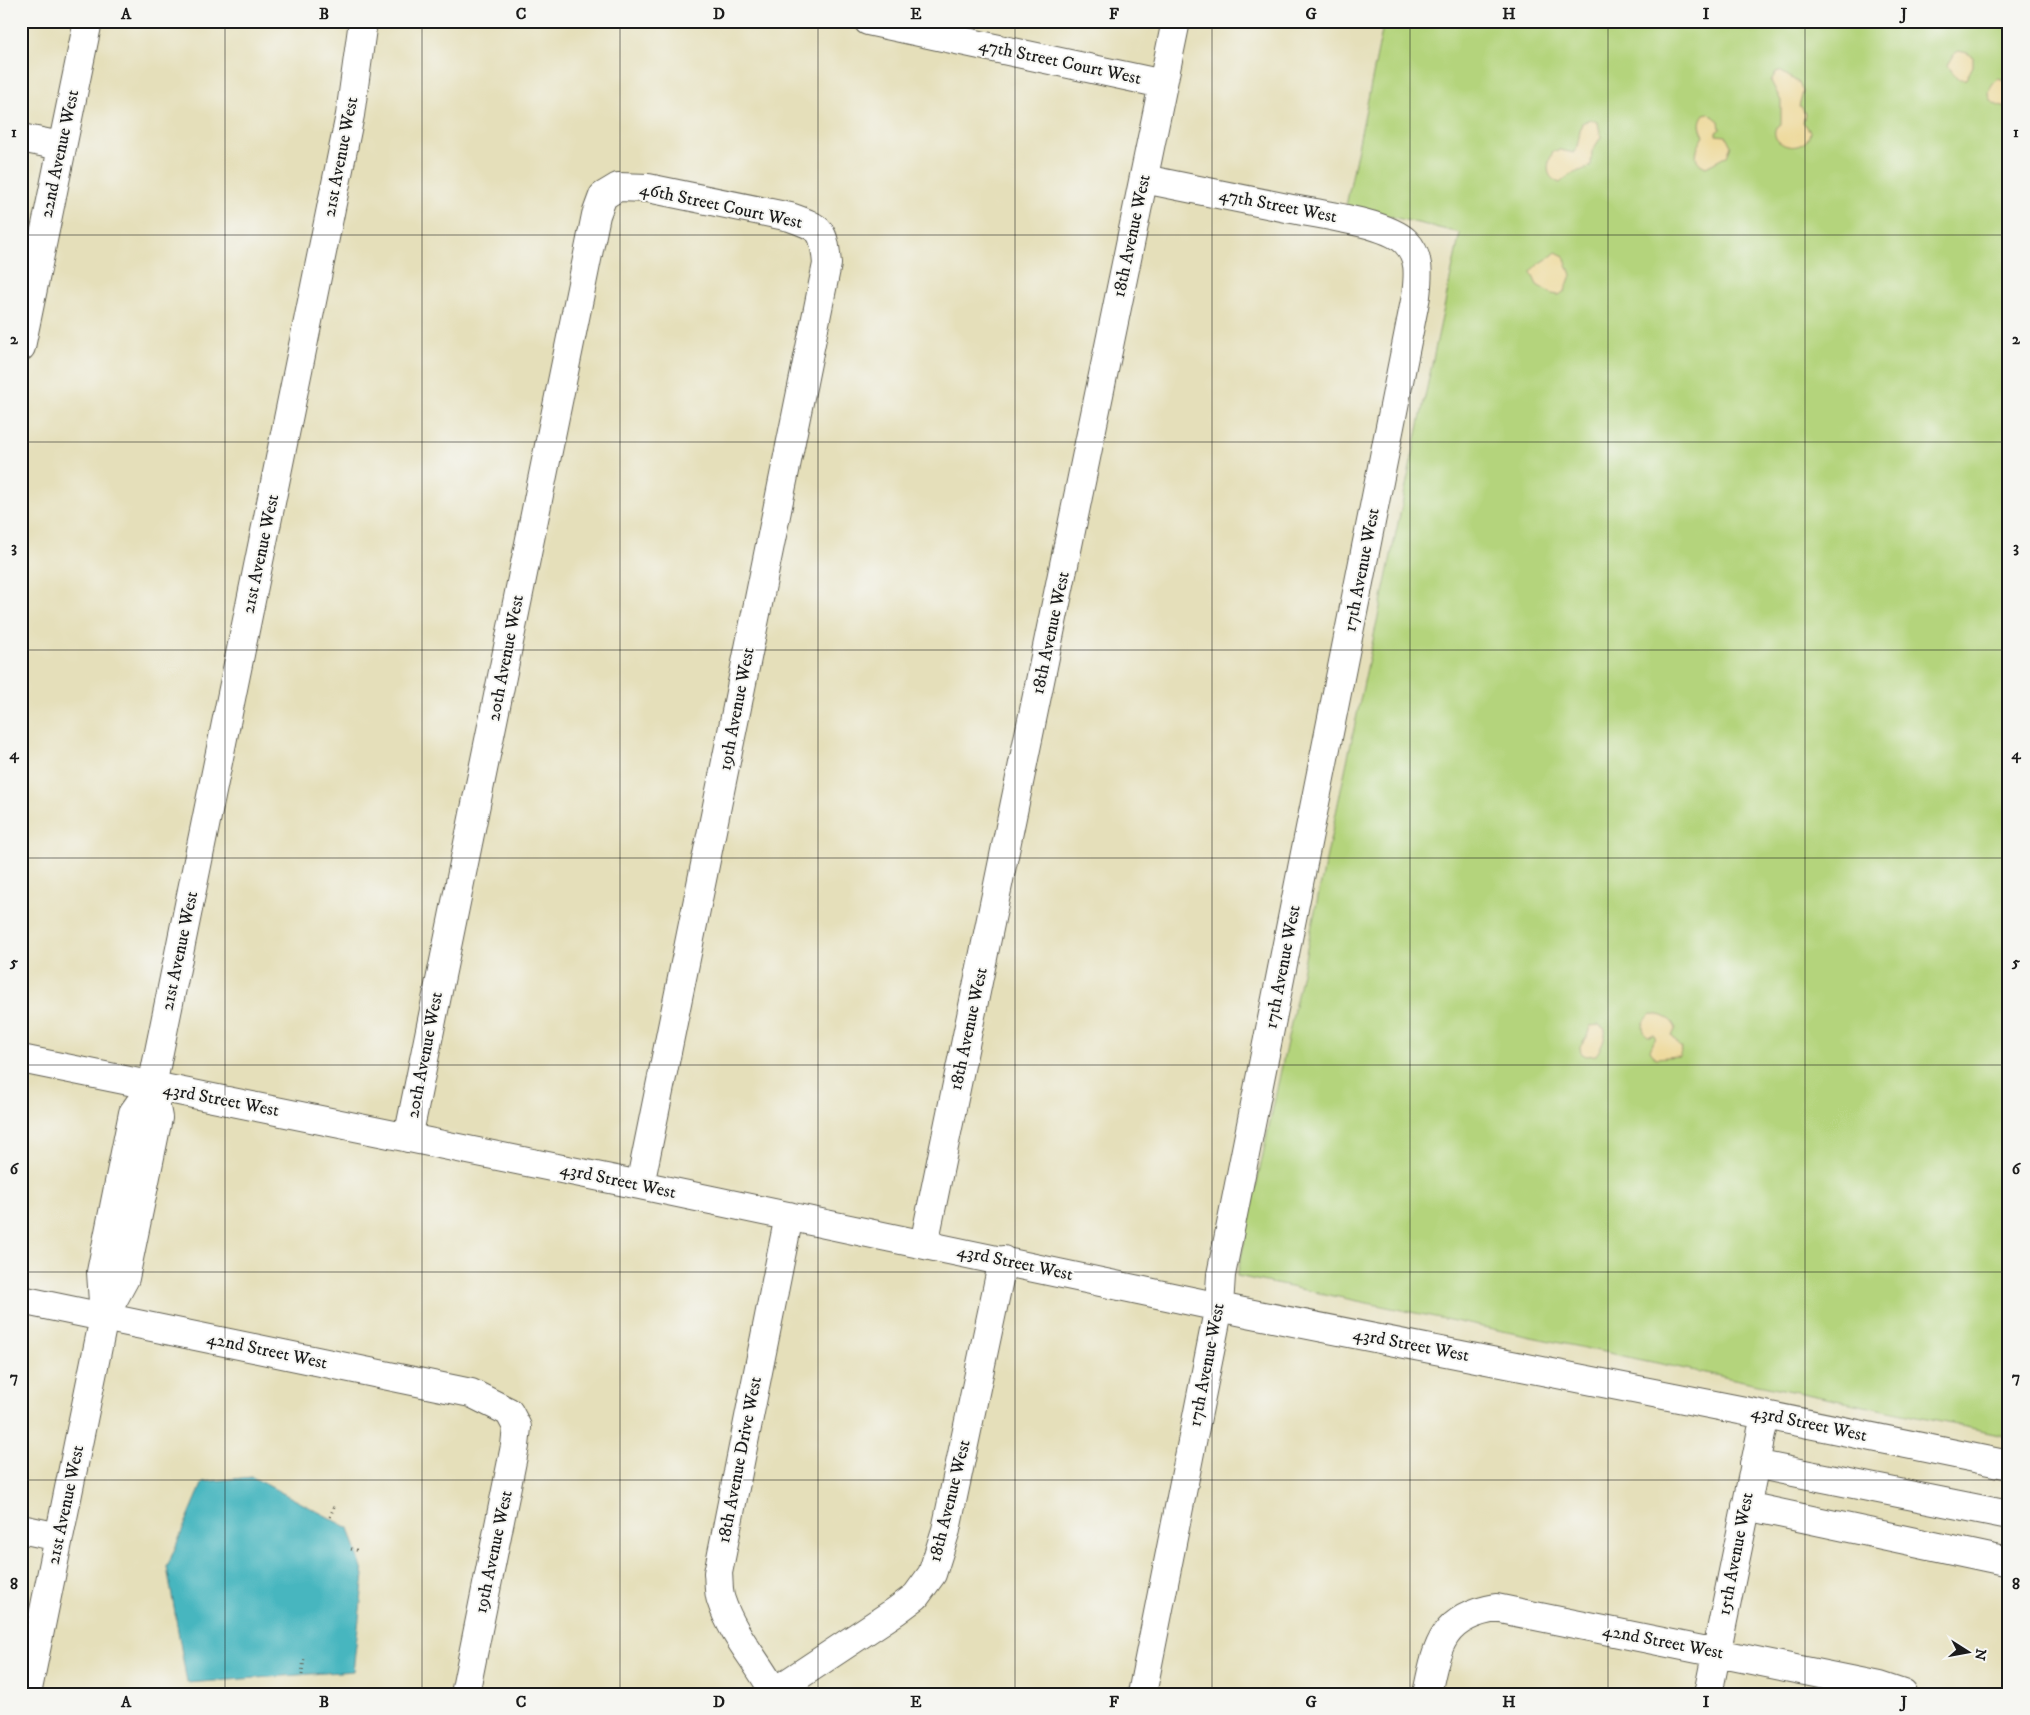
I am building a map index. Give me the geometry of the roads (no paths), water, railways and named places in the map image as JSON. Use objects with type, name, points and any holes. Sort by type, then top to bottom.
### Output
[{"type":"street","name":"22nd Avenue West","points":[[21,347],[88,21]]},
{"type":"street","name":"21st Avenue West","points":[[27,1694],[104,1317],[125,1278],[158,1118],[152,1086],[350,115],[362,21]]},
{"type":"street","name":"47th Street Court West","points":[[868,21],[1164,84]]},
{"type":"street","name":"18th Avenue West","points":[[924,1244],[1176,21]]},
{"type":"street","points":[[21,138],[61,146]]},
{"type":"street","name":"47th Street West","points":[[1144,179],[1356,222],[1396,234],[1408,243]]},
{"type":"street","name":"46th Street Court West","points":[[618,187],[648,188],[790,217],[813,225],[821,233]]},
{"type":"street","name":"20th Avenue West","points":[[408,1138],[596,215],[603,196],[618,187]]},
{"type":"street","name":"19th Avenue West","points":[[640,1185],[827,264],[825,240],[821,233]]},
{"type":"street","name":"17th Avenue West","points":[[1142,1694],[1220,1306],[1223,1265],[1416,296],[1418,266],[1414,253],[1408,243]]},
{"type":"street","name":"43rd Street West","points":[[21,1059],[1220,1306],[2009,1465]]},
{"type":"street","name":"18th Avenue Drive West","points":[[772,1693],[760,1666],[738,1637],[720,1599],[718,1573],[789,1216]]},
{"type":"street","name":"18th Avenue West","points":[[772,1693],[896,1612],[916,1596],[932,1574],[946,1530],[1003,1260]]},
{"type":"street","name":"42nd Street West","points":[[21,1300],[471,1393],[509,1412]]},
{"type":"street","name":"19th Avenue West","points":[[465,1694],[515,1446],[517,1427],[509,1412]]},
{"type":"street","name":"15th Avenue West","points":[[1708,1694],[1765,1415]]},
{"type":"street","points":[[1754,1464],[2009,1515]]},
{"type":"street","points":[[1746,1506],[2009,1562]]},
{"type":"street","points":[[21,1529],[59,1536]]},
{"type":"street","name":"42nd Street West","points":[[1427,1694],[1437,1648],[1451,1627],[1464,1617],[1496,1608],[1879,1686],[1903,1694]]},
{"type":"water","points":[[252,1477],[349,1528],[364,1575],[353,1671],[187,1683],[167,1567],[203,1482]]}]
